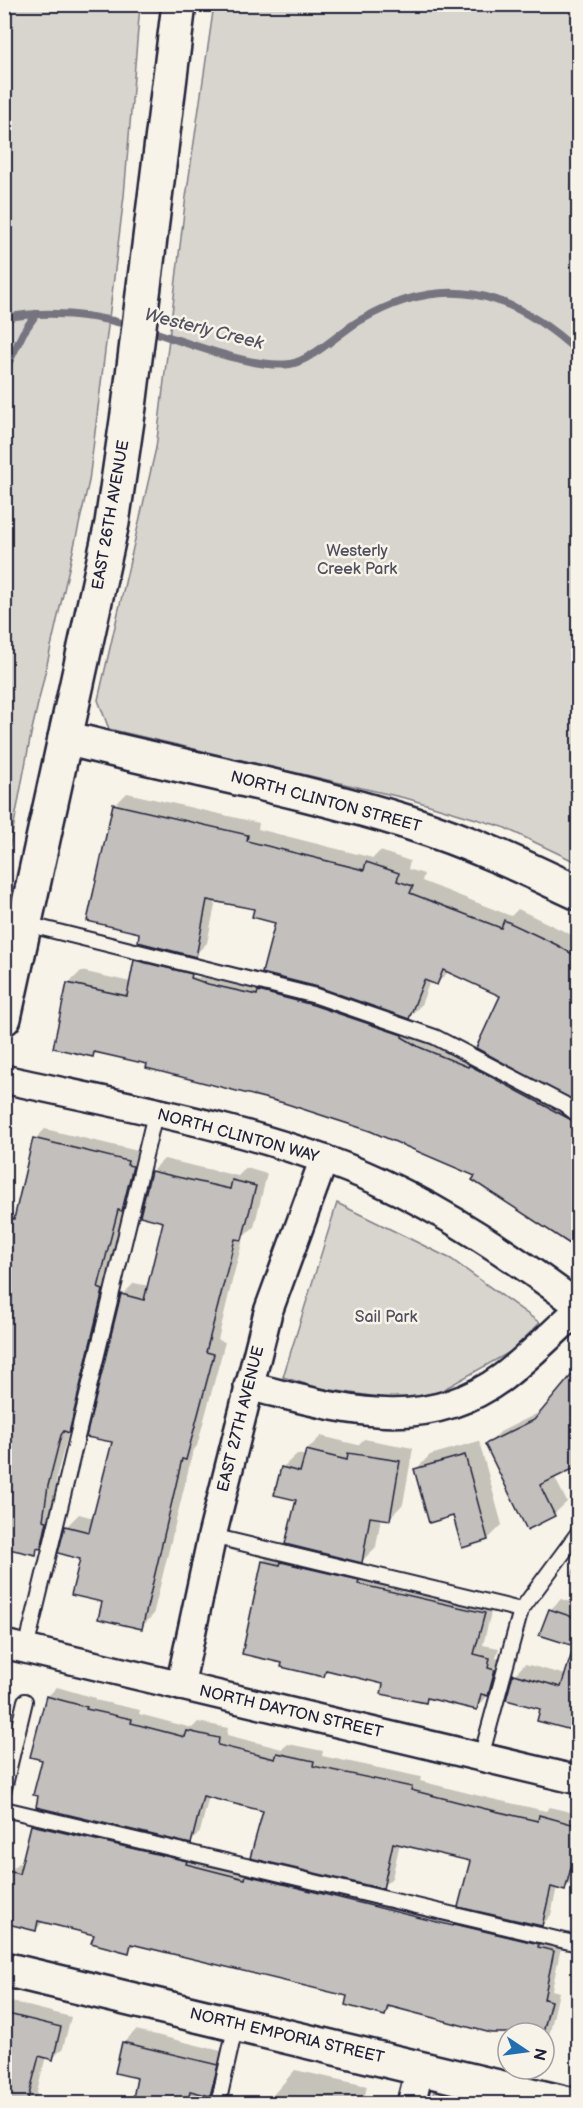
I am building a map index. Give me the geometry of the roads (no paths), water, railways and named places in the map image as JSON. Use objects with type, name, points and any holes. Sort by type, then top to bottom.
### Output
[{"type":"street","name":"EAST 26TH AVENUE","points":[[4,1018],[112,523],[129,407],[179,4]]},
{"type":"street","name":"NORTH CLINTON STREET","points":[[65,738],[311,795],[412,824],[492,853],[579,893]]},
{"type":"street","name":"NORTH CLINTON WAY","points":[[4,1079],[260,1139],[324,1159],[378,1181],[445,1214],[510,1255],[579,1305]]},
{"type":"street","name":"EAST 27TH AVENUE","points":[[180,1686],[212,1536],[268,1312],[324,1159]]},
{"type":"street","points":[[248,1386],[361,1413],[399,1414],[433,1409],[466,1398],[502,1377],[579,1310]]},
{"type":"street","name":"NORTH DAYTON STREET","points":[[15,1647],[579,1780]]},
{"type":"street","name":"NORTH EMPORIA STREET","points":[[4,1969],[569,2103]]},
{"type":"street","points":[[411,2103],[420,2068]]},
{"type":"lane","points":[[26,924],[337,1003],[435,1037],[579,1114]]},
{"type":"lane","points":[[15,1647],[154,1114]]},
{"type":"lane","points":[[482,1757],[521,1610],[579,1533]]},
{"type":"lane","points":[[212,1536],[521,1610]]},
{"type":"lane","points":[[4,1789],[25,1701]]},
{"type":"lane","points":[[4,1809],[579,1944]]},
{"type":"lane","points":[[218,2103],[236,2024]]},
{"type":"waterway","name":"Westerly Creek","points":[[144,329],[237,358],[256,362],[290,364],[307,358],[351,326],[389,306],[419,296],[447,293],[474,294],[501,302],[527,314],[578,352]]},
{"type":"waterway","name":"Westerly Creek","points":[[4,318],[36,314],[68,314],[132,326]]},
{"type":"waterway","points":[[4,372],[23,333],[36,314]]},
{"type":"park label","name":"Westerly Creek Park","points":[[357,560]]},
{"type":"park label","name":"Sail Park","points":[[386,1317]]}]
